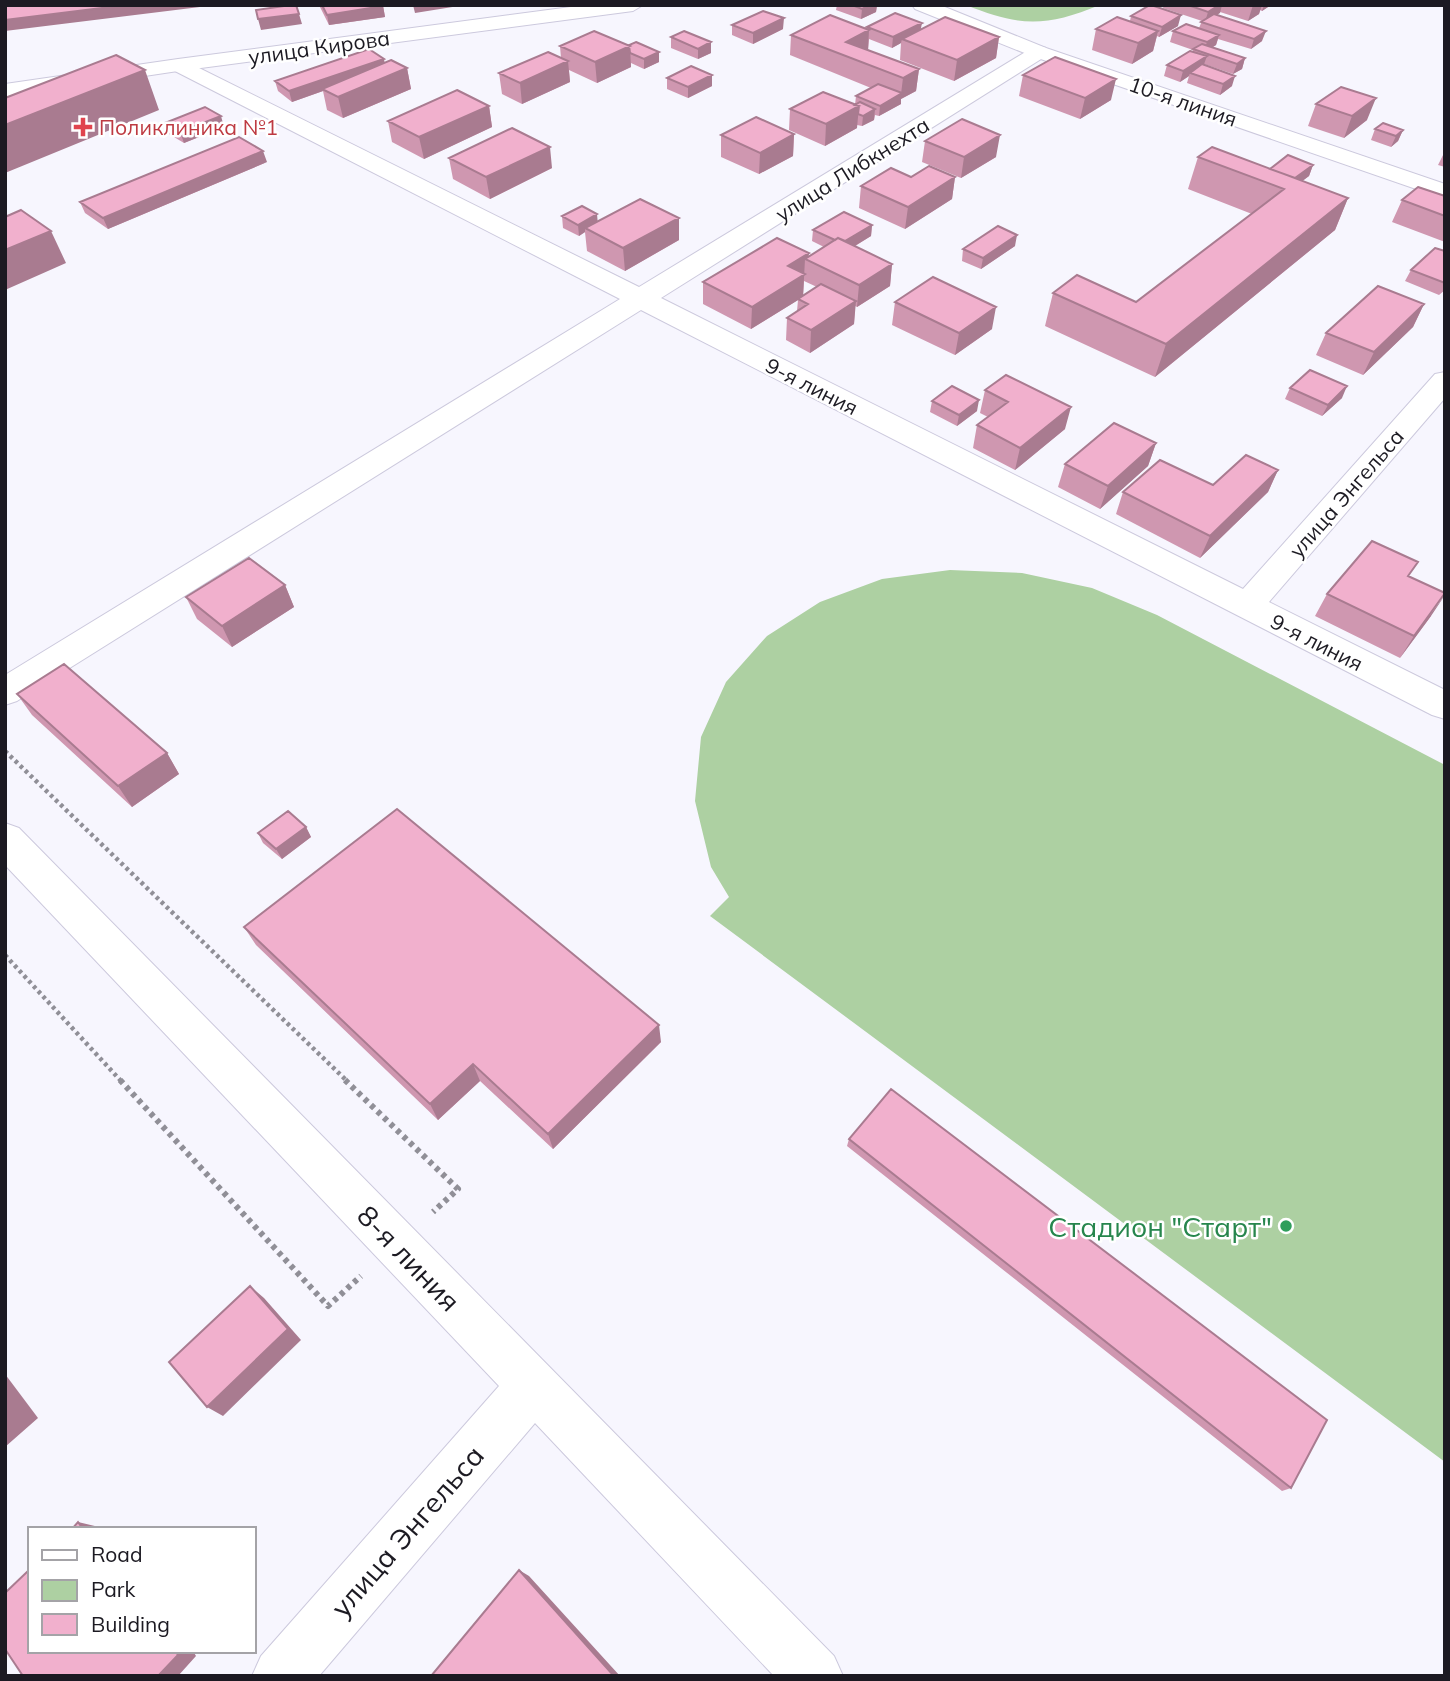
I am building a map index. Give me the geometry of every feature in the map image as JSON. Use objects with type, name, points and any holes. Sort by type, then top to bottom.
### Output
[{"type":"street","name":"улица Кирова","points":[[5,91],[178,65],[633,5]]},
{"type":"street","name":"10-я линия","points":[[922,5],[1039,52],[1445,192]]},
{"type":"street","name":"улица Либкнехта","points":[[5,692],[1039,52]]},
{"type":"street","name":"9-я линия","points":[[178,65],[653,292],[1247,606],[1445,706]]},
{"type":"street","name":"улица Энгельса","points":[[1247,606],[1445,380]]},
{"type":"street","name":"8-я линия","points":[[5,839],[814,1676]]},
{"type":"street","name":"улица Энгельса","points":[[281,1676],[533,1387]]},
{"type":"green space","points":[[966,5],[1100,5],[1064,17],[1033,22],[1002,17]]},
{"type":"green space","name":"Стадион \"Старт\"","points":[[950,570],[1022,573],[1092,588],[1157,615],[1445,765],[1445,1462],[710,916],[729,897],[711,867],[695,801],[701,737],[726,682],[767,636],[820,602],[882,579]]},
{"type":"building","points":[[5,5],[126,5],[5,20]]},
{"type":"building","points":[[296,5],[299,14],[258,19],[256,10]]},
{"type":"building","points":[[322,5],[383,5],[383,6],[327,15]]},
{"type":"building","points":[[852,5],[870,5],[862,9]]},
{"type":"building","points":[[1150,5],[1181,15],[1162,27],[1131,16]]},
{"type":"building","points":[[1188,5],[1219,5],[1208,12]]},
{"type":"building","points":[[763,11],[784,18],[753,33],[732,25]]},
{"type":"building","points":[[895,13],[922,23],[893,37],[867,27]]},
{"type":"building","points":[[1214,14],[1266,31],[1254,39],[1201,22]]},
{"type":"building","points":[[830,15],[869,30],[846,42],[919,69],[903,78],[791,35]]},
{"type":"building","points":[[945,17],[999,37],[957,60],[902,39]]},
{"type":"building","points":[[1117,17],[1158,31],[1138,43],[1096,29]]},
{"type":"building","points":[[1186,24],[1219,35],[1207,42],[1173,31]]},
{"type":"building","points":[[594,31],[630,46],[595,62],[560,46]]},
{"type":"building","points":[[684,31],[711,42],[698,49],[671,37]]},
{"type":"building","points":[[636,42],[659,52],[644,59],[630,53],[629,45]]},
{"type":"building","points":[[1202,44],[1245,58],[1237,64],[1193,49]]},
{"type":"building","points":[[369,49],[384,59],[289,91],[275,81]]},
{"type":"building","points":[[1190,51],[1207,56],[1183,71],[1167,65]]},
{"type":"building","points":[[548,52],[568,61],[520,83],[499,73]]},
{"type":"building","points":[[116,55],[145,70],[5,125],[5,98]]},
{"type":"building","points":[[1055,57],[1116,79],[1085,98],[1023,75]]},
{"type":"building","points":[[391,60],[407,68],[338,97],[322,89]]},
{"type":"building","points":[[1202,64],[1235,76],[1223,84],[1190,73]]},
{"type":"building","points":[[691,66],[712,75],[688,87],[667,78]]},
{"type":"building","points":[[878,84],[902,93],[880,106],[856,96]]},
{"type":"building","points":[[1341,87],[1376,98],[1352,116],[1316,104]]},
{"type":"building","points":[[457,90],[489,106],[419,137],[388,121]]},
{"type":"building","points":[[823,92],[859,106],[826,124],[790,109]]},
{"type":"building","points":[[860,102],[875,109],[863,116],[858,114],[859,106],[855,105]]},
{"type":"building","points":[[205,107],[221,116],[180,132],[165,123]]},
{"type":"building","points":[[756,117],[794,134],[760,153],[721,135]]},
{"type":"building","points":[[962,119],[1000,135],[964,157],[925,141]]},
{"type":"building","points":[[1383,123],[1403,130],[1396,136],[1375,129]]},
{"type":"building","points":[[512,128],[550,147],[486,177],[449,158]]},
{"type":"building","points":[[239,137],[263,151],[103,218],[80,202]]},
{"type":"building","points":[[1212,147],[1348,198],[1166,344],[1053,293],[1077,275],[1136,302],[1284,189],[1198,157]]},
{"type":"building","points":[[1288,155],[1313,165],[1295,178],[1270,169]]},
{"type":"building","points":[[929,166],[955,177],[908,207],[861,186],[891,168],[911,177]]},
{"type":"building","points":[[1418,187],[1445,196],[1445,216],[1402,200]]},
{"type":"building","points":[[640,199],[679,218],[623,248],[585,228]]},
{"type":"building","points":[[582,206],[597,214],[578,225],[562,216]]},
{"type":"building","points":[[21,210],[51,231],[5,250],[5,217]]},
{"type":"building","points":[[844,212],[872,225],[845,241],[838,238],[835,240],[813,230]]},
{"type":"building","points":[[998,226],[1017,235],[983,258],[963,249]]},
{"type":"building","points":[[777,238],[809,253],[788,266],[805,274],[752,307],[703,282]]},
{"type":"building","points":[[838,238],[892,264],[859,285],[805,259]]},
{"type":"building","points":[[1435,248],[1445,251],[1445,283],[1411,270]]},
{"type":"building","points":[[933,277],[996,307],[959,333],[895,302]]},
{"type":"building","points":[[821,284],[856,301],[811,330],[787,318],[808,304],[798,299]]},
{"type":"building","points":[[1378,286],[1424,304],[1374,352],[1326,333]]},
{"type":"building","points":[[1310,370],[1347,386],[1328,405],[1290,388]]},
{"type":"building","points":[[1006,375],[1071,407],[1020,448],[977,425],[1008,402],[985,390]]},
{"type":"building","points":[[952,386],[979,400],[959,415],[932,401]]},
{"type":"building","points":[[1114,423],[1156,443],[1108,486],[1065,464]]},
{"type":"building","points":[[1246,455],[1278,470],[1210,536],[1123,492],[1160,460],[1213,485]]},
{"type":"building","points":[[1372,541],[1418,562],[1408,576],[1445,593],[1414,636],[1327,594]]},
{"type":"building","points":[[249,558],[285,585],[222,626],[186,597]]},
{"type":"building","points":[[64,664],[167,753],[118,786],[17,694]]},
{"type":"building","points":[[397,809],[659,1025],[548,1134],[473,1064],[430,1104],[244,927]]},
{"type":"building","points":[[288,811],[306,827],[276,849],[258,833]]},
{"type":"building","points":[[891,1089],[1327,1420],[1291,1488],[849,1139]]},
{"type":"building","points":[[250,1286],[288,1329],[207,1407],[169,1362]]},
{"type":"building","points":[[519,1570],[614,1676],[431,1676]]},
{"type":"building","points":[[28,1571],[28,1653],[178,1655],[158,1676],[23,1676],[5,1649],[5,1593]]},
{"type":"place","name":"Поликлиника №1","points":[[83,127]]},
{"type":"place","name":"Стадион \"Старт\"","points":[[1286,1226]]}]
